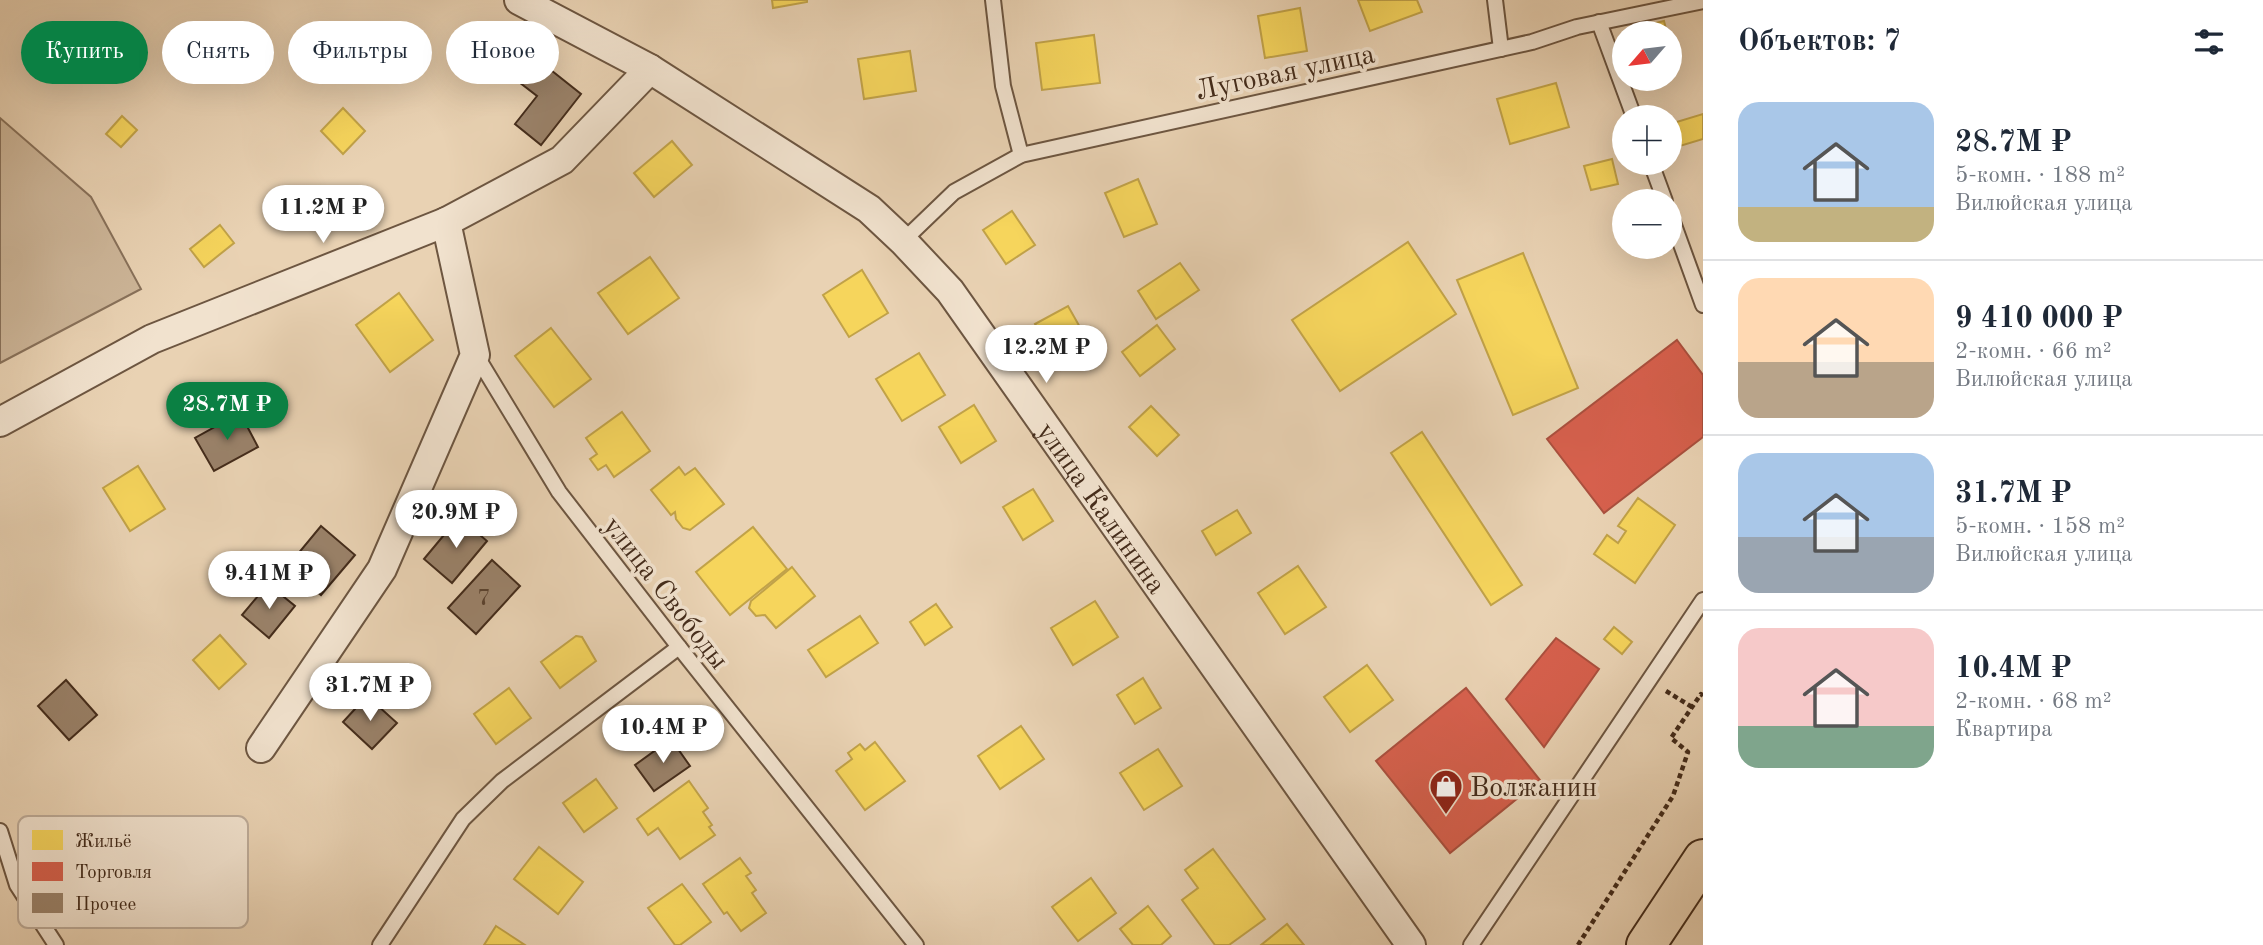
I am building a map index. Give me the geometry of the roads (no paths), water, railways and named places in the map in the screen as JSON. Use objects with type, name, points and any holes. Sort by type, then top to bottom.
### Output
[{"type":"highway","points":[[1646,945],[1703,859]]},
{"type":"street","name":"улица Калинина","points":[[519,0],[650,69],[869,209],[903,241],[950,291],[1411,945]]},
{"type":"street","points":[[0,422],[152,340],[446,222],[562,160],[650,69]]},
{"type":"street","points":[[261,748],[382,569],[475,355],[446,222]]},
{"type":"lane","points":[[993,0],[1003,86],[1021,155]]},
{"type":"lane","points":[[1495,0],[1501,49]]},
{"type":"lane","name":"Луговая улица","points":[[903,241],[954,192],[1021,155],[1532,42],[1599,22],[1703,1]]},
{"type":"lane","points":[[1599,22],[1630,105]]},
{"type":"lane","points":[[1682,247],[1703,305]]},
{"type":"lane","name":"улица Свободы","points":[[475,355],[559,492],[678,647],[916,945]]},
{"type":"lane","points":[[1471,945],[1703,600]]},
{"type":"lane","points":[[380,945],[463,819],[502,781],[678,647]]},
{"type":"lane","points":[[0,831],[18,887]]},
{"type":"lane","points":[[45,928],[56,945]]},
{"type":"place","name":"Волжанин","points":[[1446,816]]}]
